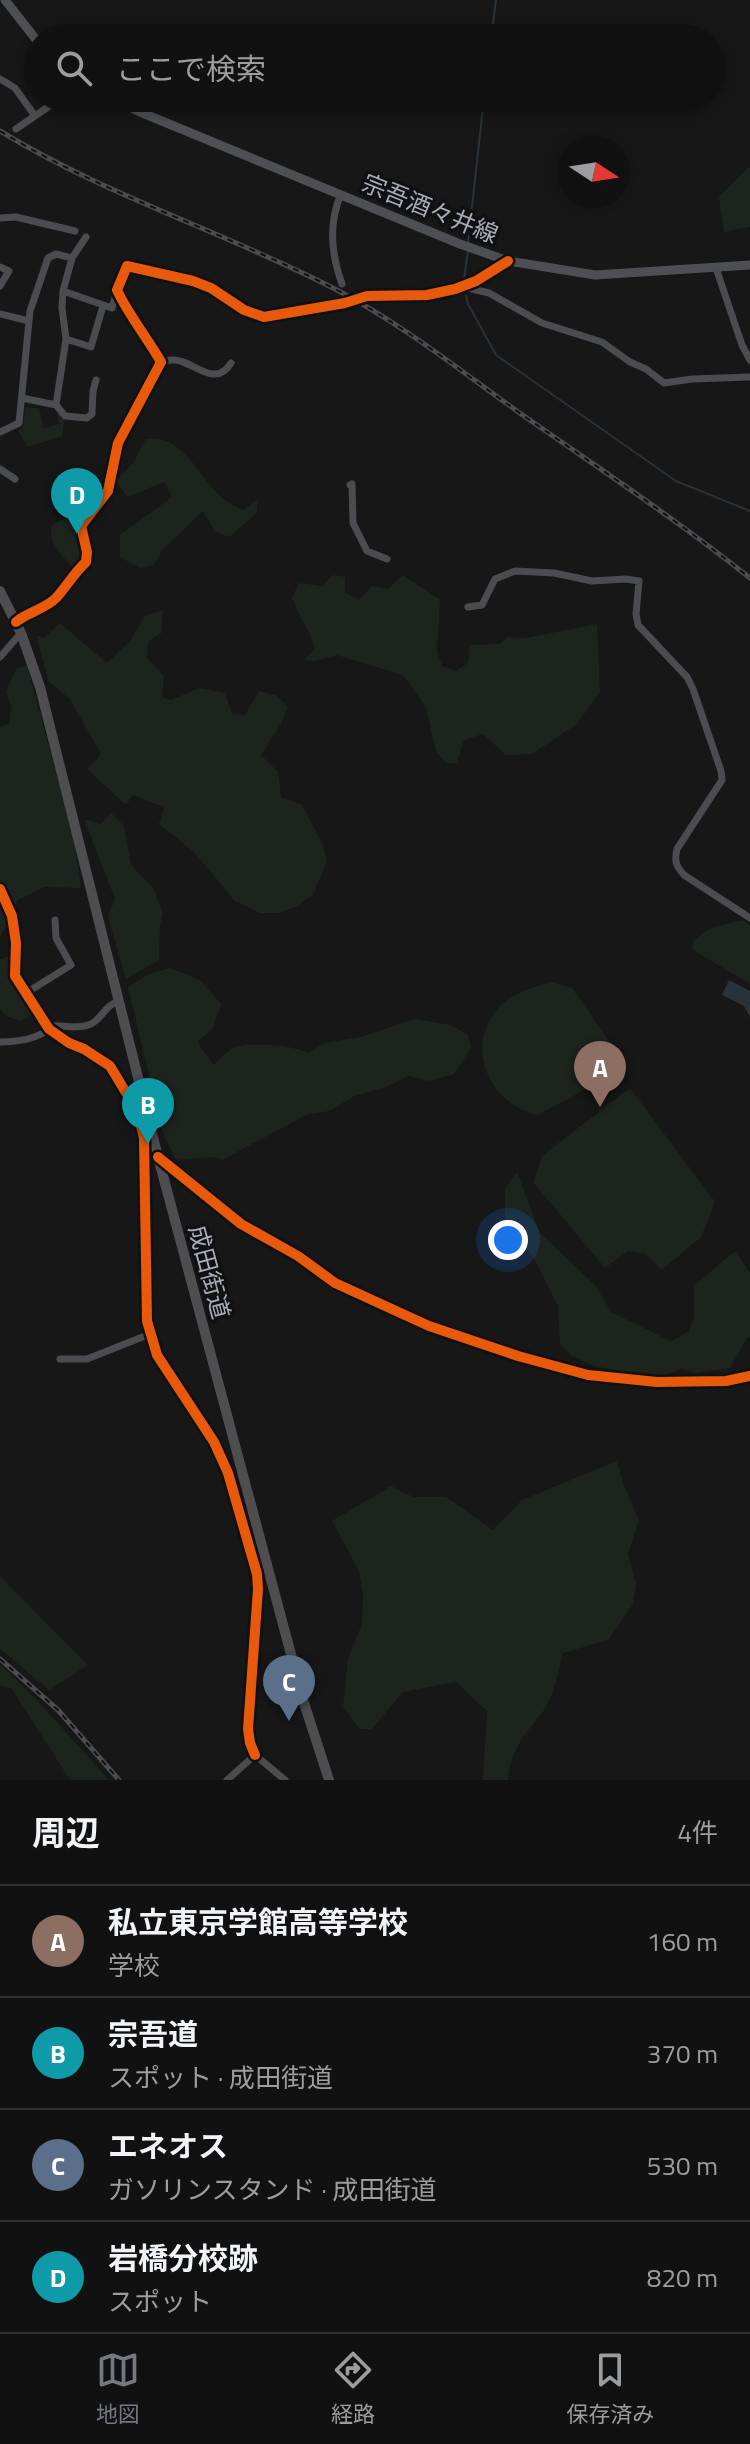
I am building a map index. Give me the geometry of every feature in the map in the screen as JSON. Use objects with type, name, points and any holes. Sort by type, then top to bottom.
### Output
[{"type":"highway","name":"成田街道","points":[[0,591],[21,633],[40,687],[119,1001],[149,1140],[158,1157],[308,1718],[329,1780]]},
{"type":"main road","points":[[5,0],[24,24]]},
{"type":"main road","name":"宗吾酒々井線","points":[[140,112],[508,261],[595,275],[750,265]]},
{"type":"street","points":[[0,79],[15,88],[24,101]]},
{"type":"street","points":[[32,112],[35,116]]},
{"type":"street","points":[[16,129],[41,112]]},
{"type":"street","points":[[341,194],[332,231],[335,265],[342,284]]},
{"type":"street","points":[[0,218],[16,217],[75,231]]},
{"type":"street","points":[[56,405],[66,339],[63,291],[72,258],[86,237]]},
{"type":"street","points":[[0,432],[19,423],[29,321],[33,299],[48,258],[56,254],[72,258]]},
{"type":"street","points":[[63,291],[112,308],[127,266],[193,281],[211,288],[244,310],[264,317],[345,303],[367,296],[427,295],[465,286],[508,261]]},
{"type":"street","points":[[0,267],[9,271],[0,286]]},
{"type":"street","points":[[716,268],[750,360]]},
{"type":"street","points":[[465,286],[489,293],[542,323],[602,342],[664,383],[750,377]]},
{"type":"street","points":[[117,290],[125,308],[145,333],[161,362]]},
{"type":"street","points":[[66,339],[91,347],[103,306]]},
{"type":"street","points":[[0,314],[29,321]]},
{"type":"street","points":[[161,362],[178,360],[205,374],[228,369],[231,363]]},
{"type":"street","points":[[16,622],[27,613],[46,606],[86,562],[81,526],[108,491],[118,443],[161,362]]},
{"type":"street","points":[[22,398],[56,405],[65,416],[87,418],[92,414],[96,380]]},
{"type":"street","points":[[0,469],[15,479]]},
{"type":"street","points":[[350,485],[353,523],[367,551],[387,559]]},
{"type":"street","points":[[468,607],[482,605],[495,579],[515,571],[554,573],[592,581],[639,581],[638,625],[687,677],[721,771],[722,780],[677,849],[674,859],[684,875],[750,918]]},
{"type":"street","points":[[0,657],[21,633]]},
{"type":"street","points":[[0,889],[12,916],[16,943],[15,976],[48,1028],[110,1066],[137,1111],[149,1140],[147,1321],[157,1355],[214,1442],[228,1473],[257,1574],[248,1729],[250,1743],[255,1755],[285,1780]]},
{"type":"street","points":[[26,993],[71,965],[56,938],[55,920]]},
{"type":"street","points":[[0,1042],[27,1039],[43,1034],[48,1028],[93,1024],[110,1004],[119,1001]]},
{"type":"street","points":[[158,1157],[241,1224],[298,1256],[335,1283],[429,1326],[518,1356],[588,1375],[657,1382],[726,1381],[750,1376]]},
{"type":"street","points":[[60,1359],[87,1359],[150,1334]]},
{"type":"street","points":[[227,1780],[255,1755]]},
{"type":"shaded area","points":[[748,168],[750,227],[724,232],[719,197]]},
{"type":"shaded area","points":[[25,407],[39,408],[44,428],[59,424],[57,412],[64,420],[62,436],[28,447],[18,431],[23,428]]},
{"type":"shaded area","points":[[146,439],[164,440],[177,448],[210,486],[230,503],[244,510],[258,499],[257,512],[230,537],[216,532],[203,511],[162,550],[154,565],[140,568],[120,557],[120,535],[172,497],[164,482],[127,497],[116,481],[133,463]]},
{"type":"shaded area","points":[[65,518],[78,528],[81,559],[73,568],[56,548],[51,531],[52,525]]},
{"type":"shaded area","points":[[333,575],[345,577],[345,592],[359,600],[372,586],[388,589],[403,575],[440,600],[437,651],[442,666],[456,671],[468,663],[470,645],[500,644],[507,637],[526,638],[597,624],[600,692],[577,724],[532,754],[506,755],[483,734],[464,740],[457,763],[446,763],[436,752],[426,707],[403,675],[337,655],[314,661],[304,660],[315,649],[292,598],[299,583],[322,586]]},
{"type":"shaded area","points":[[163,610],[161,633],[148,642],[147,658],[164,676],[162,697],[171,700],[199,688],[225,693],[232,714],[245,715],[259,691],[277,696],[288,707],[261,755],[278,772],[281,797],[302,805],[322,843],[327,861],[313,895],[297,906],[279,913],[260,913],[235,901],[194,852],[159,824],[164,807],[133,795],[126,805],[87,769],[101,754],[70,699],[49,682],[36,635],[44,638],[60,623],[107,663],[129,642],[145,616]]},
{"type":"shaded area","points":[[27,666],[74,838],[81,888],[44,887],[18,900],[0,937],[0,727],[9,724],[11,707],[6,691],[17,668]]},
{"type":"shaded area","points":[[111,813],[124,826],[131,865],[154,889],[163,914],[159,960],[126,979],[108,916],[115,899],[84,819],[101,824]]},
{"type":"shaded area","points":[[742,920],[750,926],[750,984],[693,950],[693,941],[711,928]]},
{"type":"shaded area","points":[[11,956],[32,1015],[21,1021],[6,1016],[0,1009],[0,959]]},
{"type":"shaded area","points":[[170,968],[200,980],[221,1004],[213,1028],[197,1042],[214,1065],[228,1051],[240,1046],[271,1045],[308,1053],[325,1043],[361,1037],[414,1019],[451,1025],[468,1035],[471,1048],[454,1074],[429,1081],[409,1076],[354,1096],[330,1111],[308,1114],[222,1160],[212,1157],[176,1160],[162,1131],[128,987],[147,975]]},
{"type":"shaded area","points":[[729,980],[750,991],[750,1017],[744,1006],[722,995]]},
{"type":"shaded area","points":[[551,982],[572,988],[614,1048],[610,1076],[538,1115],[520,1109],[494,1086],[482,1054],[483,1037],[489,1020],[506,1000]]},
{"type":"shaded area","points":[[630,1088],[715,1202],[701,1237],[662,1270],[645,1254],[628,1251],[605,1268],[533,1182],[542,1156]]},
{"type":"shaded area","points":[[517,1172],[540,1233],[596,1286],[611,1312],[671,1341],[688,1332],[694,1318],[694,1286],[735,1251],[750,1273],[750,1337],[730,1368],[697,1373],[681,1369],[658,1378],[594,1366],[572,1356],[560,1344],[558,1306],[532,1255],[505,1222],[505,1188]]},
{"type":"shaded area","points":[[617,1461],[639,1520],[628,1554],[636,1584],[633,1604],[608,1640],[563,1653],[550,1700],[519,1744],[508,1780],[483,1780],[487,1711],[456,1682],[403,1692],[372,1729],[360,1729],[343,1707],[348,1658],[362,1624],[363,1596],[359,1571],[332,1521],[391,1486],[413,1497],[446,1497],[493,1530],[522,1500]]},
{"type":"shaded area","points":[[0,1576],[88,1665],[49,1690],[0,1649]]},
{"type":"shaded area","points":[[0,1664],[109,1780],[70,1780],[11,1688],[0,1686]]},
{"type":"waterway","points":[[493,24],[496,0]]},
{"type":"waterway","points":[[468,243],[482,112]]},
{"type":"waterway","points":[[464,280],[468,250]]},
{"type":"waterway","points":[[466,296],[496,355],[676,481],[750,511]]},
{"type":"railway","points":[[0,131],[81,175],[292,268],[358,302],[431,349],[750,578]]},
{"type":"railway","points":[[0,1659],[58,1710],[119,1780]]},
{"type":"cycle path","points":[[16,622],[52,602],[86,562],[81,526],[108,491],[118,443],[161,362],[117,290],[127,266],[193,281],[211,288],[244,310],[264,317],[345,303],[367,296],[427,295],[455,289],[476,281],[508,261]]},
{"type":"cycle path","points":[[0,889],[12,916],[16,943],[15,976],[49,1029],[110,1066],[137,1111],[144,1138],[147,1321],[157,1355],[214,1442],[228,1473],[257,1574],[248,1729],[255,1755]]},
{"type":"cycle path","points":[[158,1157],[241,1224],[298,1256],[335,1283],[429,1326],[518,1356],[588,1375],[657,1382],[726,1381],[750,1376]]},
{"type":"place","name":"岩橋分校跡","points":[[77,534]]},
{"type":"place","name":"私立東京学館高等学校","points":[[600,1107]]},
{"type":"place","name":"宗吾道","points":[[148,1144]]},
{"type":"place","name":"エネオス","points":[[289,1721]]}]
